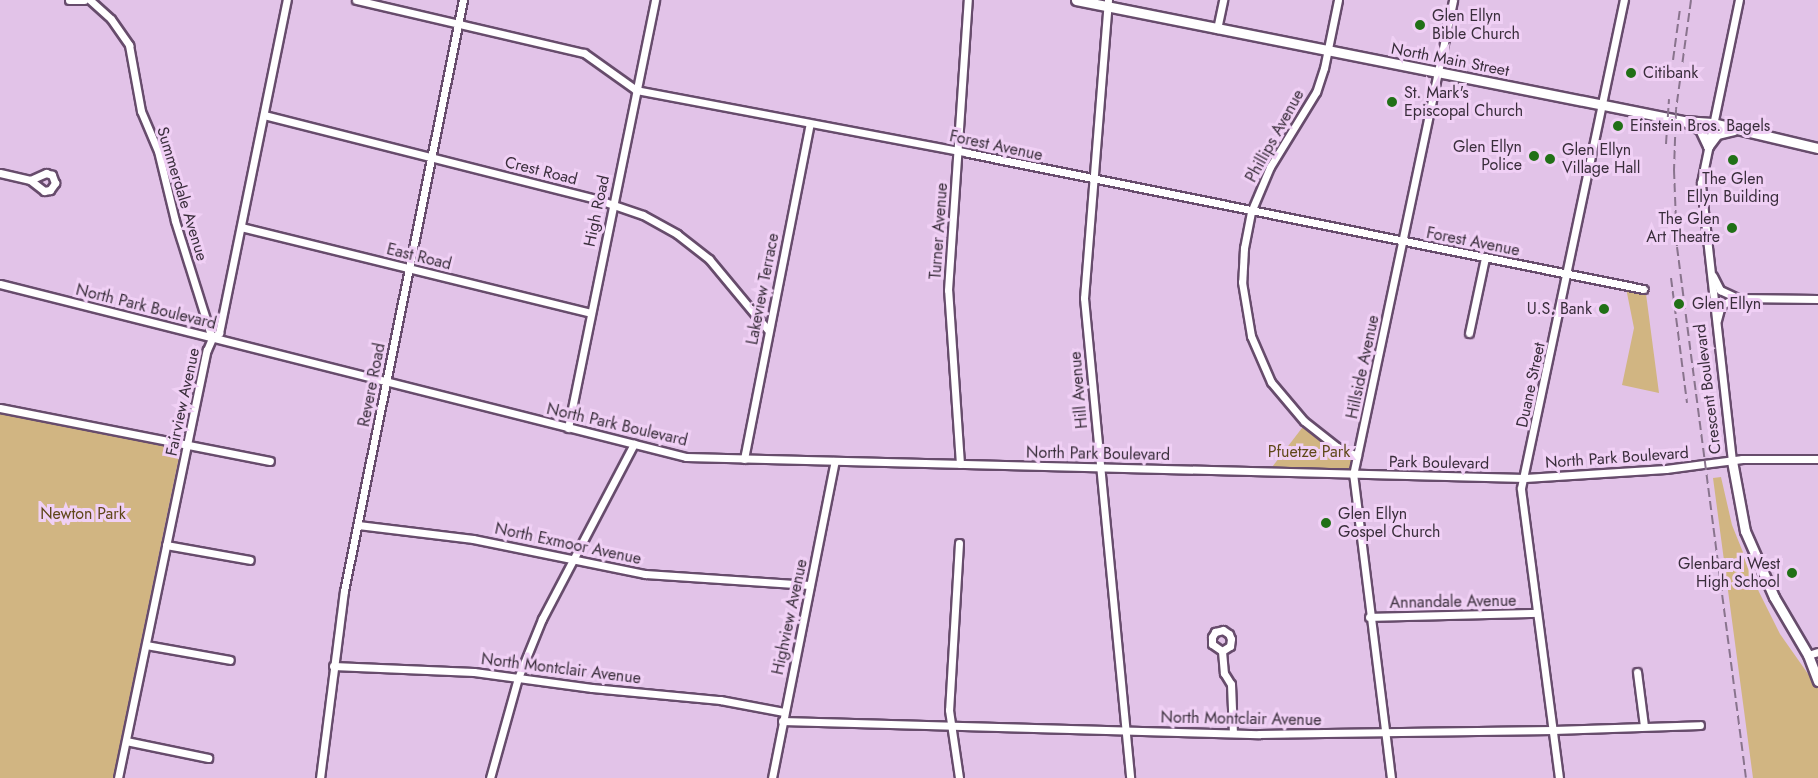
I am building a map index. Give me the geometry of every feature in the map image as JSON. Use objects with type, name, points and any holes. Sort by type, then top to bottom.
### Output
[{"type":"street","points":[[69,0],[84,0]]},
{"type":"street","name":"Summerdale Avenue","points":[[90,0],[111,20],[129,45],[141,111],[158,151],[174,220],[212,338]]},
{"type":"street","name":"Fairview Avenue","points":[[118,778],[207,350],[212,338],[219,333],[287,0]]},
{"type":"street","name":"Forest Avenue","points":[[356,0],[584,53],[636,90],[958,151],[1251,212],[1643,289]]},
{"type":"street","name":"Revere Road","points":[[320,778],[342,601],[463,0]]},
{"type":"street","name":"High Road","points":[[568,428],[655,0]]},
{"type":"street","name":"Turner Avenue","points":[[960,464],[948,290],[968,0]]},
{"type":"street","name":"North Main Street","points":[[1076,0],[1107,3],[1217,29],[1684,121],[1712,123],[1818,148]]},
{"type":"street","points":[[1217,29],[1223,0]]},
{"type":"street","name":"Phillips Avenue","points":[[1338,0],[1316,92],[1270,167],[1251,212],[1244,248],[1242,282],[1246,318],[1258,356],[1271,382],[1304,421],[1337,447],[1358,456]]},
{"type":"street","name":"Hillside Avenue","points":[[1391,778],[1353,475],[1453,0]]},
{"type":"street","name":"Duane Street","points":[[1559,778],[1521,488],[1624,0]]},
{"type":"street","name":"Crescent Boulevard","points":[[1739,0],[1701,183],[1713,310],[1717,322],[1732,461],[1745,531],[1774,597],[1808,655],[1818,681]]},
{"type":"street","name":"Hill Avenue","points":[[1107,3],[1084,298],[1130,778]]},
{"type":"street","name":"Crest Road","points":[[264,115],[613,204],[658,222],[691,244],[723,273],[768,330]]},
{"type":"street","points":[[1684,121],[1700,129],[1708,146],[1717,134],[1734,130]]},
{"type":"street","name":"Lakeview Terrace","points":[[744,459],[810,124]]},
{"type":"street","points":[[0,173],[30,180]]},
{"type":"street","name":"East Road","points":[[241,227],[590,313]]},
{"type":"street","points":[[1469,333],[1485,258]]},
{"type":"street","points":[[1710,264],[1719,290],[1737,298],[1818,299]]},
{"type":"street","name":"North Park Boulevard","points":[[0,284],[686,457],[1353,475]]},
{"type":"street","points":[[1717,322],[1721,305],[1737,298]]},
{"type":"street","points":[[0,408],[270,461]]},
{"type":"street","points":[[490,778],[518,678],[542,619],[634,444]]},
{"type":"street","name":"North Park Boulevard","points":[[1524,478],[1583,476],[1732,461],[1818,459]]},
{"type":"street","name":"Highview Avenue","points":[[772,778],[835,461]]},
{"type":"street","name":"Park Boulevard","points":[[1353,475],[1524,478]]},
{"type":"street","name":"North Exmoor Avenue","points":[[358,525],[474,539],[645,574],[810,585]]},
{"type":"street","points":[[959,543],[949,710],[959,778]]},
{"type":"street","points":[[166,545],[250,560]]},
{"type":"street","name":"Annandale Avenue","points":[[1369,617],[1537,613]]},
{"type":"street","points":[[146,645],[230,660]]},
{"type":"street","points":[[1222,651],[1224,673],[1232,684],[1233,733]]},
{"type":"street","points":[[1808,655],[1818,652]]},
{"type":"street","name":"Crescent Boulevard","points":[[1808,655],[1818,665]]},
{"type":"street","name":"North Montclair Avenue","points":[[333,666],[429,669],[518,678],[591,688],[711,698],[784,712]]},
{"type":"street","points":[[1638,672],[1644,726]]},
{"type":"street","name":"North Montclair Avenue","points":[[782,721],[1233,733],[1385,733],[1700,725]]},
{"type":"street","points":[[126,741],[208,758]]},
{"type":"green space","points":[[1626,288],[1646,294],[1659,393],[1622,385],[1634,328]]},
{"type":"green space","name":"Newton Park","points":[[0,412],[172,446],[180,452],[113,778],[0,778]]},
{"type":"green space","name":"Pfuetze Park","points":[[1305,424],[1353,459],[1350,473],[1269,471]]},
{"type":"green space","points":[[1721,477],[1732,525],[1759,592],[1780,634],[1818,688],[1818,778],[1753,778],[1713,478]]},
{"type":"railway","points":[[1691,0],[1676,110],[1674,170],[1677,247],[1746,778]]},
{"type":"railway","points":[[1673,60],[1680,9]]},
{"type":"railway","points":[[1666,144],[1669,99]]},
{"type":"railway","points":[[1671,278],[1687,403]]},
{"type":"place","name":"Glen Ellyn Bible Church","points":[[1420,25]]},
{"type":"place","name":"Citibank","points":[[1631,73]]},
{"type":"place","name":"St. Mark's Episcopal Church","points":[[1392,102]]},
{"type":"place","name":"Einstein Bros. Bagels","points":[[1618,126]]},
{"type":"place","name":"Glen Ellyn Police","points":[[1534,156]]},
{"type":"place","name":"Glen Ellyn Village Hall","points":[[1550,159]]},
{"type":"place","name":"The Glen Ellyn Building","points":[[1733,160]]},
{"type":"place","name":"The Glen Art Theatre","points":[[1732,228]]},
{"type":"place","name":"Glen Ellyn","points":[[1679,304]]},
{"type":"place","name":"U.S. Bank","points":[[1604,309]]},
{"type":"place","name":"Glen Ellyn Gospel Church","points":[[1326,523]]},
{"type":"place","name":"Glenbard West High School","points":[[1792,573]]}]
